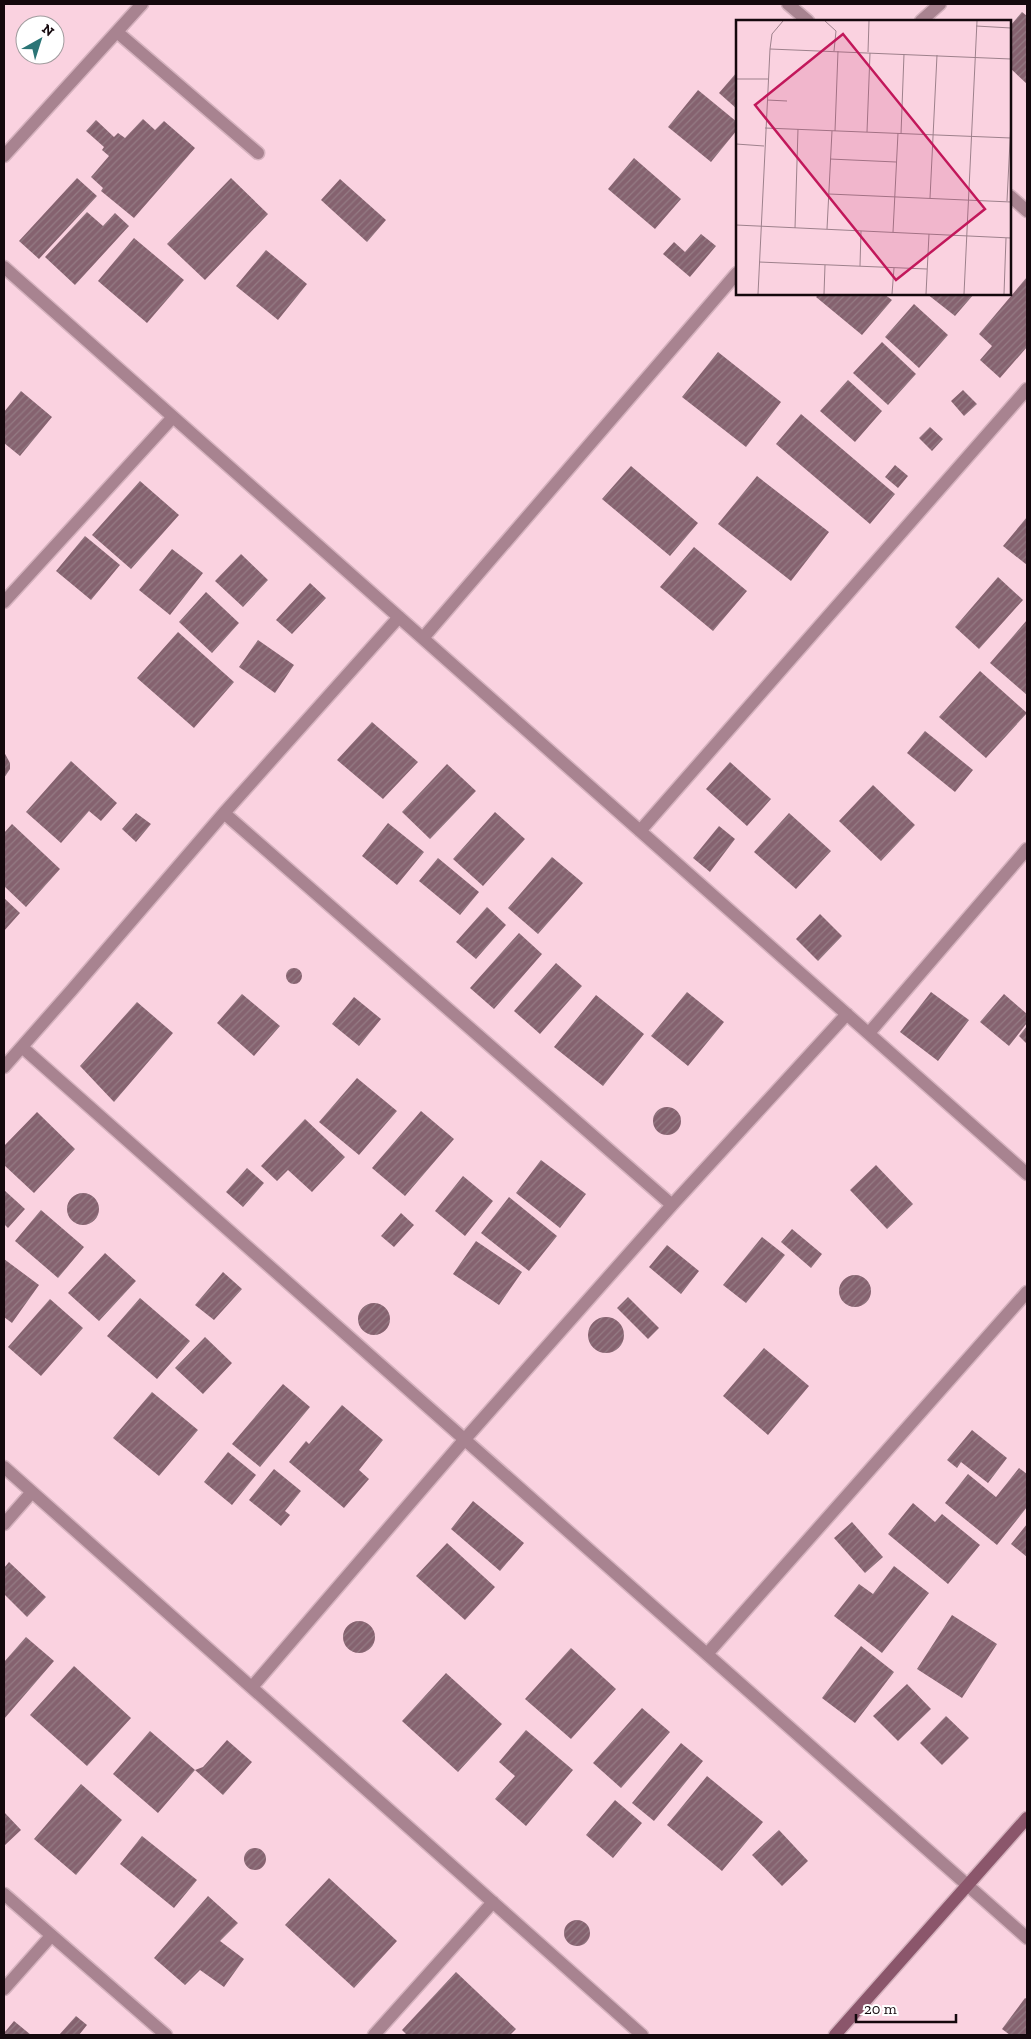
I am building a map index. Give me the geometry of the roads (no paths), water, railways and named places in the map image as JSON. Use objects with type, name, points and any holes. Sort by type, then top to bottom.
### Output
[{"type":"street","points":[[4,156],[142,4]]},
{"type":"street","points":[[788,4],[807,20]]},
{"type":"street","points":[[922,20],[940,4]]},
{"type":"street","points":[[117,32],[258,153]]},
{"type":"street","points":[[1011,197],[1027,211]]},
{"type":"street","points":[[4,266],[1027,1174]]},
{"type":"street","points":[[423,638],[736,274]]},
{"type":"street","points":[[640,830],[1027,388]]},
{"type":"street","points":[[4,602],[173,416]]},
{"type":"street","points":[[4,1067],[72,991],[224,813],[399,617]]},
{"type":"street","points":[[224,813],[672,1205]]},
{"type":"street","points":[[869,1033],[1027,849]]},
{"type":"street","points":[[252,1687],[465,1440],[672,1205],[847,1014]]},
{"type":"street","points":[[22,1047],[1027,1938]]},
{"type":"street","points":[[707,1654],[1027,1292]]},
{"type":"street","points":[[4,1467],[642,2035]]},
{"type":"street","points":[[4,1524],[32,1492]]},
{"type":"street","points":[[835,2035],[1027,1818]]},
{"type":"street","points":[[4,1894],[166,2035]]},
{"type":"street","points":[[374,2035],[493,1902]]},
{"type":"street","points":[[4,1989],[51,1936]]}]
